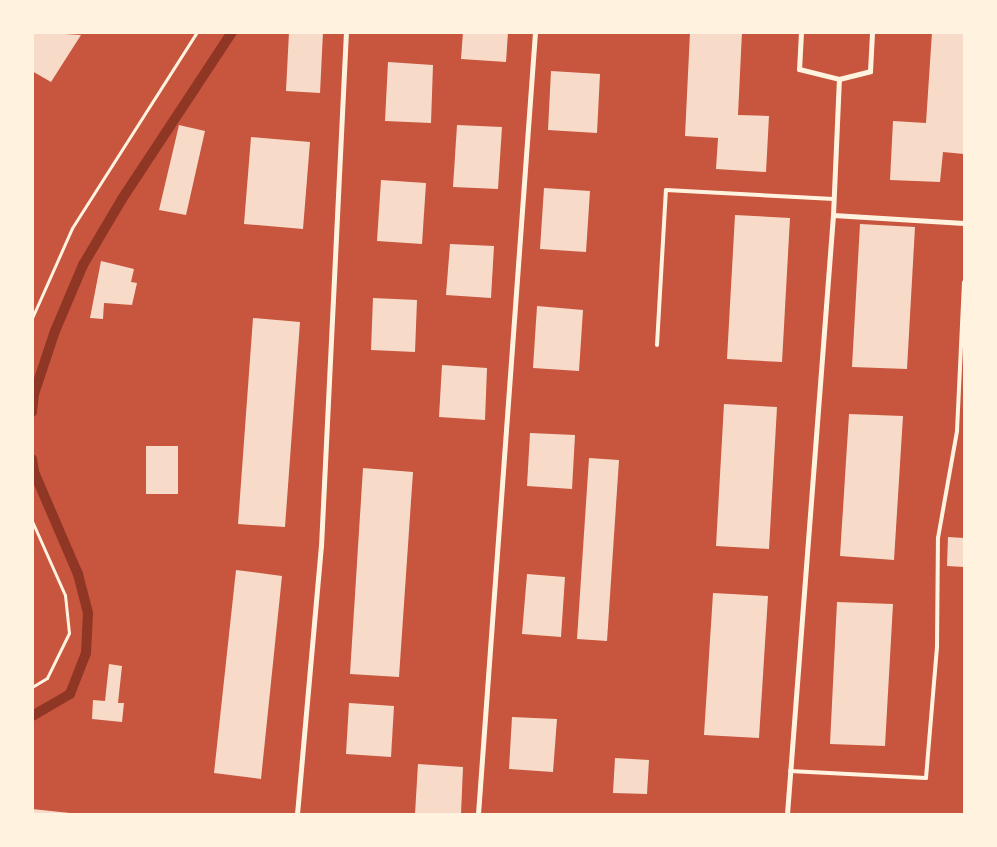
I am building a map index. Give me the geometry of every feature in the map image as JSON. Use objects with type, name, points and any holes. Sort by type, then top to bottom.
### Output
[{"type":"street","points":[[297,814],[321,546],[346,32]]},
{"type":"street","points":[[478,814],[535,32]]},
{"type":"street","points":[[801,32],[799,69],[839,79],[870,71],[872,32]]},
{"type":"street","points":[[787,814],[833,215],[839,79]]},
{"type":"street","points":[[833,215],[964,223]]},
{"type":"lane","points":[[657,346],[666,190],[834,199]]},
{"type":"lane","points":[[790,771],[926,778],[937,646],[938,538],[957,431],[964,282]]},
{"type":"path","points":[[32,318],[72,228],[197,32]]},
{"type":"path","points":[[32,522],[65,595],[69,633],[47,678],[32,687]]},
{"type":"building","points":[[32,32],[81,35],[51,82],[32,71]]},
{"type":"building","points":[[289,32],[323,32],[320,93],[286,91]]},
{"type":"building","points":[[463,32],[508,32],[506,62],[461,59]]},
{"type":"building","points":[[690,32],[742,32],[738,115],[769,116],[766,172],[716,169],[718,138],[685,136]]},
{"type":"building","points":[[932,32],[964,32],[964,154],[943,152],[940,182],[890,180],[893,121],[926,123]]},
{"type":"building","points":[[388,62],[433,65],[431,123],[385,121]]},
{"type":"building","points":[[551,71],[600,74],[597,133],[548,130]]},
{"type":"building","points":[[179,125],[205,131],[186,215],[159,210]]},
{"type":"building","points":[[457,125],[502,127],[498,189],[453,187]]},
{"type":"building","points":[[251,137],[310,142],[303,229],[244,224]]},
{"type":"building","points":[[381,180],[426,183],[422,244],[377,241]]},
{"type":"building","points":[[544,188],[590,191],[586,252],[540,249]]},
{"type":"building","points":[[735,215],[790,218],[782,362],[727,359]]},
{"type":"building","points":[[860,224],[915,227],[907,369],[852,367]]},
{"type":"building","points":[[450,244],[494,246],[491,298],[446,295]]},
{"type":"building","points":[[101,261],[134,269],[131,282],[137,283],[132,305],[104,303],[103,319],[90,318]]},
{"type":"building","points":[[373,298],[417,300],[415,352],[371,350]]},
{"type":"building","points":[[537,306],[583,310],[579,371],[533,368]]},
{"type":"building","points":[[253,318],[300,322],[285,527],[238,524]]},
{"type":"building","points":[[442,365],[487,368],[485,420],[439,417]]},
{"type":"building","points":[[724,404],[777,407],[769,549],[716,546]]},
{"type":"building","points":[[849,414],[903,416],[894,560],[840,556]]},
{"type":"building","points":[[530,433],[575,435],[572,489],[527,486]]},
{"type":"building","points":[[146,446],[178,446],[178,494],[146,494]]},
{"type":"building","points":[[589,458],[619,460],[607,641],[577,639]]},
{"type":"building","points":[[363,468],[413,472],[399,677],[350,674]]},
{"type":"building","points":[[948,537],[964,538],[964,567],[947,566]]},
{"type":"building","points":[[236,570],[282,576],[261,779],[214,773]]},
{"type":"building","points":[[527,574],[565,577],[561,637],[522,634]]},
{"type":"building","points":[[713,593],[768,596],[759,738],[704,735]]},
{"type":"building","points":[[837,602],[893,604],[885,746],[830,744]]},
{"type":"building","points":[[109,664],[122,666],[118,703],[124,703],[122,722],[92,719],[93,700],[105,701]]},
{"type":"building","points":[[349,703],[394,706],[391,757],[346,754]]},
{"type":"building","points":[[512,717],[557,719],[553,772],[509,769]]},
{"type":"building","points":[[615,758],[649,760],[647,794],[613,793]]},
{"type":"building","points":[[418,764],[463,767],[461,814],[415,814]]},
{"type":"building","points":[[32,809],[70,813],[70,814],[32,814]]},
{"type":"waterway","points":[[32,412],[34,394],[55,331],[83,265],[122,199],[232,32]]},
{"type":"waterway","points":[[32,459],[34,472],[78,574],[88,613],[86,653],[70,694],[32,716]]}]
